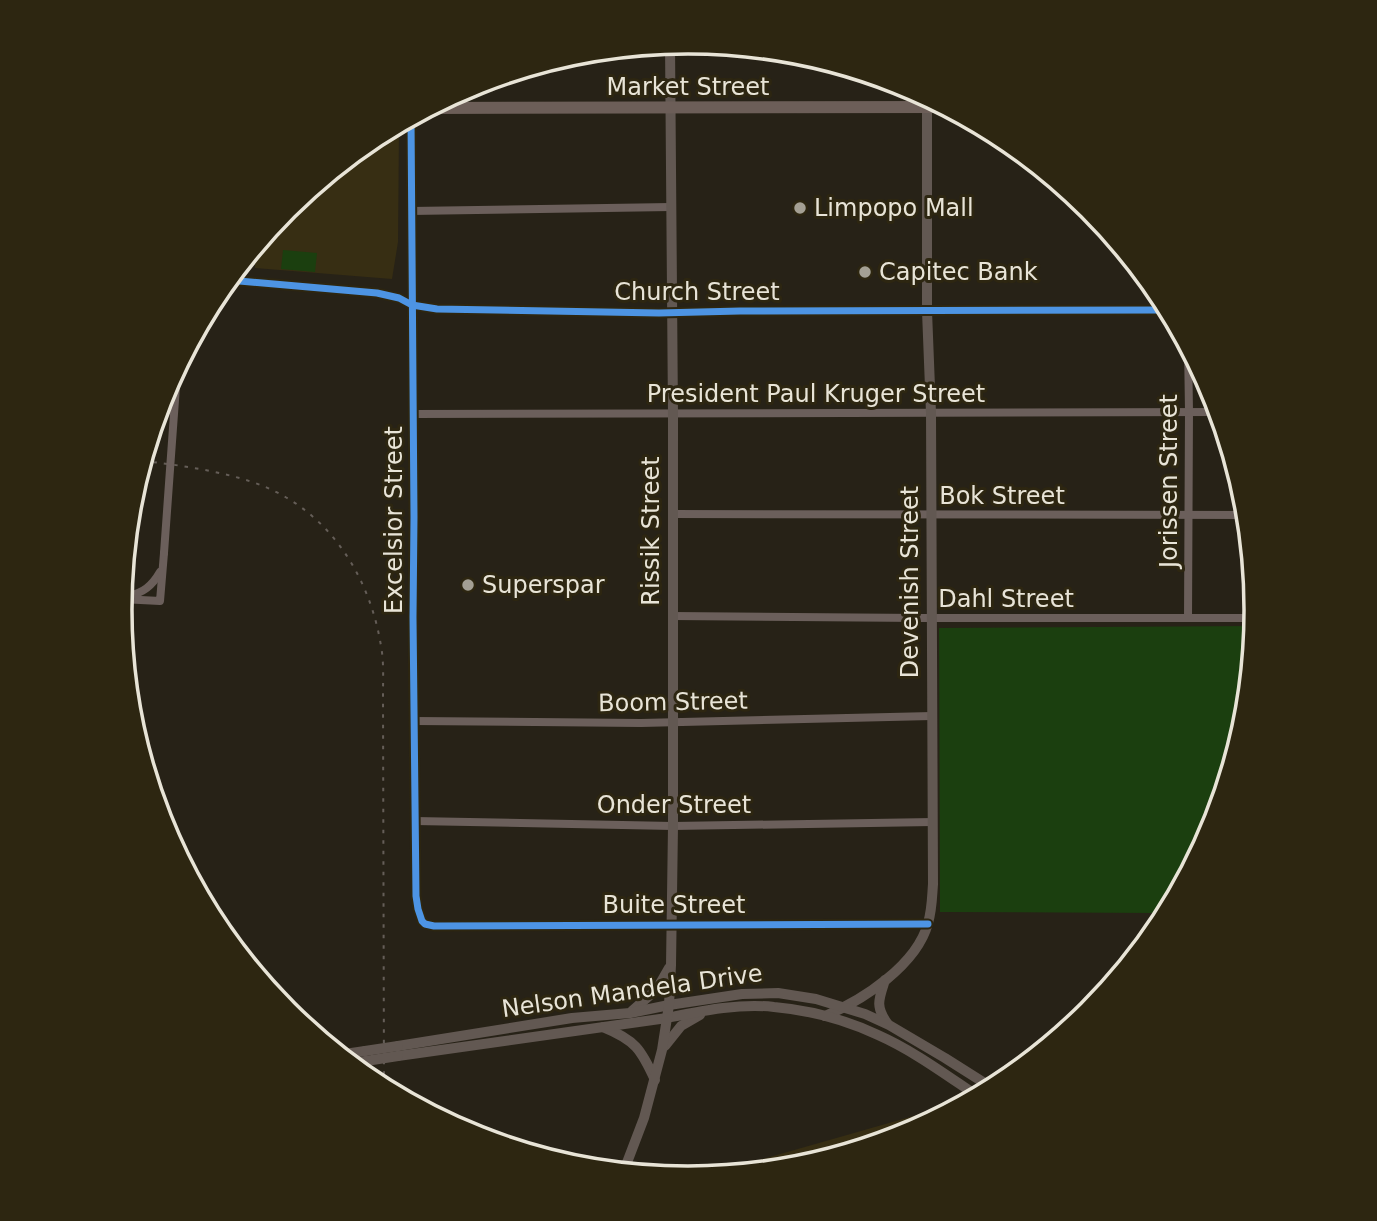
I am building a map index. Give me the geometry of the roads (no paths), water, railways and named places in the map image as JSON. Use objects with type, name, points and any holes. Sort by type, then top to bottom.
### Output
[{"type":"main road","name":"Rissik Street","points":[[626,1163],[644,1118],[662,1050],[669,1004],[671,965],[673,415],[670,54]]},
{"type":"main road","name":"Market Street","points":[[451,108],[913,102]]},
{"type":"main road","name":"Devenish Street","points":[[825,1016],[846,1007],[885,980],[918,947],[928,924],[933,884],[927,108]]},
{"type":"main road","points":[[630,1013],[657,989],[671,965]]},
{"type":"main road","points":[[885,980],[878,1005],[880,1013],[889,1025]]},
{"type":"main road","name":"Nelson Mandela Drive","points":[[398,1051],[572,1018],[630,1013],[669,1004],[742,994],[778,993],[804,996],[865,1014],[889,1025],[983,1082]]},
{"type":"main road","name":"Nelson Mandela Drive","points":[[355,1056],[601,1026],[708,1010],[772,1006],[825,1016],[884,1037],[969,1091]]},
{"type":"main road","points":[[662,1050],[681,1026],[708,1010]]},
{"type":"main road","points":[[601,1026],[634,1044],[646,1060],[654,1081]]},
{"type":"main road","name":"Nelson Mandela Drive","points":[[359,1059],[365,1056]]},
{"type":"street","name":"Excelsior Street","points":[[411,128],[416,896],[422,921]]},
{"type":"street","points":[[411,211],[671,207]]},
{"type":"street","name":"Church Street","points":[[240,281],[377,293],[399,298],[412,305],[437,309],[672,312],[1157,310]]},
{"type":"street","name":"Jorissen Street","points":[[1188,367],[1188,618]]},
{"type":"street","points":[[132,599],[160,601],[174,400]]},
{"type":"street","name":"President Paul Kruger Street","points":[[413,414],[1207,412]]},
{"type":"street","name":"Bok Street","points":[[672,514],[1236,515]]},
{"type":"street","points":[[132,595],[143,592],[163,567]]},
{"type":"street","name":"Dahl Street","points":[[672,615],[1245,618]]},
{"type":"street","name":"Boom Street","points":[[415,722],[672,722],[932,716]]},
{"type":"street","name":"Onder Street","points":[[415,821],[673,826],[933,822]]},
{"type":"street","name":"Buite Street","points":[[422,921],[434,926],[928,924]]},
{"type":"railway","points":[[152,462],[235,477],[263,486],[287,498],[327,530],[343,550],[367,596],[376,620],[383,664],[384,1076]]},
{"type":"place","name":"Limpopo Mall","points":[[800,208]]},
{"type":"place","name":"Capitec Bank","points":[[865,272]]},
{"type":"place","name":"Superspar","points":[[468,585]]}]
